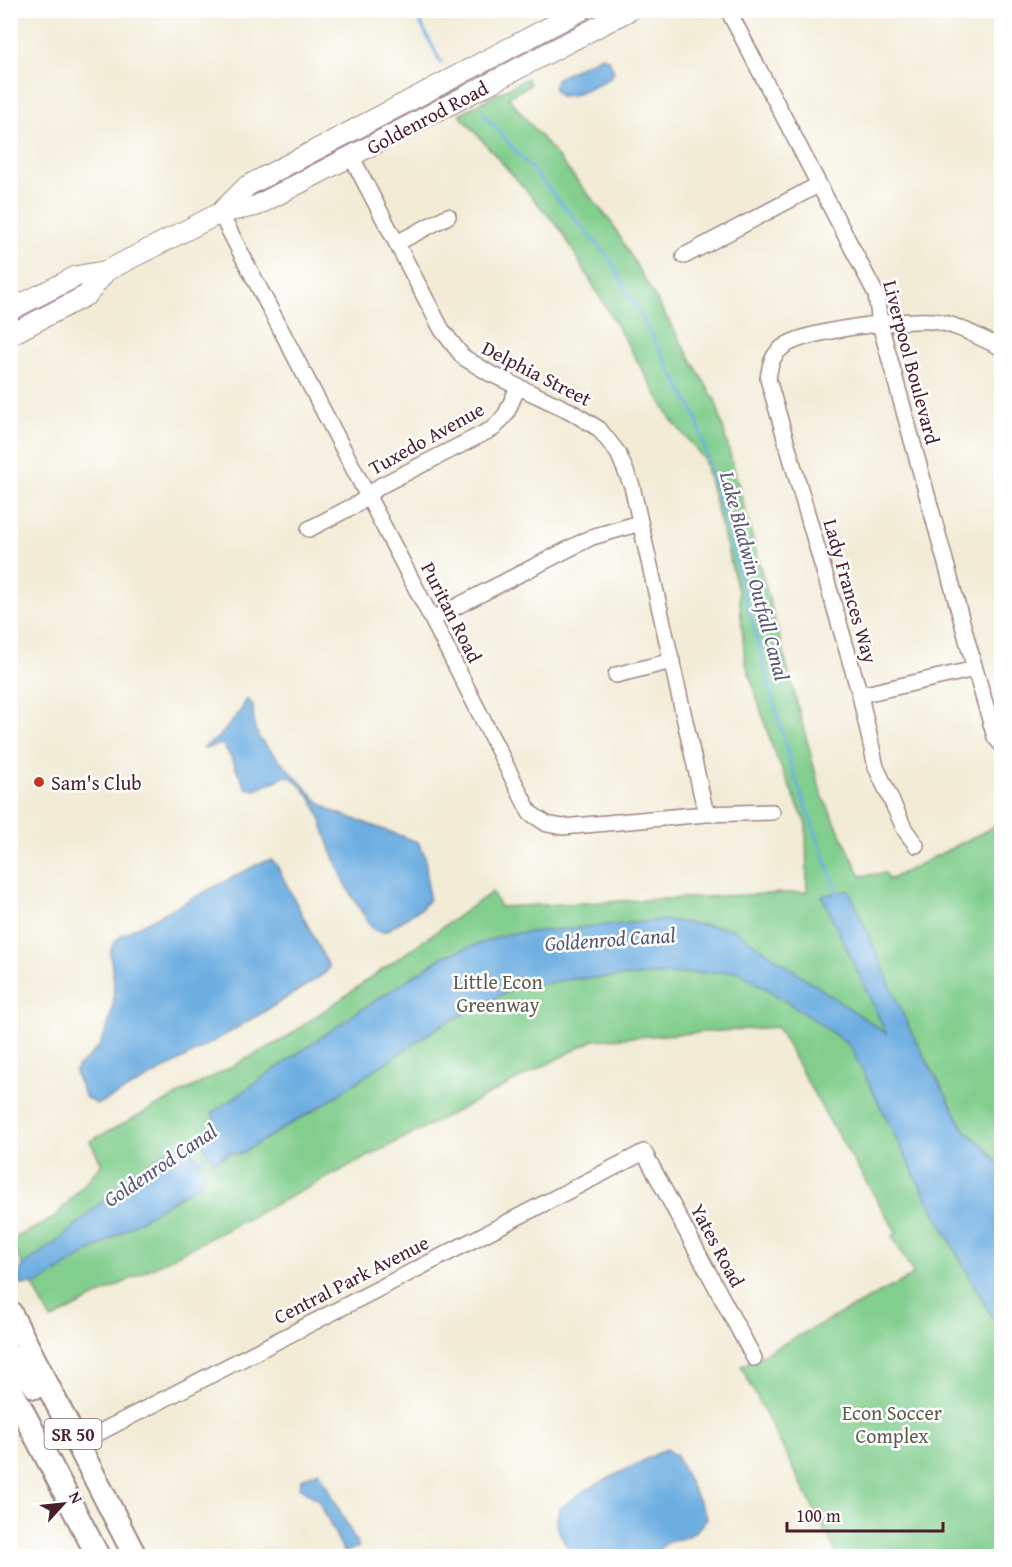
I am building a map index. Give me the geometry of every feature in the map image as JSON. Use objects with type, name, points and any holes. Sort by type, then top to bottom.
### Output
[{"type":"highway","name":"SR 50","points":[[14,1323],[135,1557]]},
{"type":"highway","points":[[10,1357],[16,1359],[21,1365],[78,1444]]},
{"type":"highway","name":"SR 50","points":[[10,1387],[98,1557]]},
{"type":"main road","name":"Goldenrod Road","points":[[220,213],[247,186],[582,10]]},
{"type":"main road","name":"Goldenrod Road","points":[[10,310],[77,276],[105,272],[220,213],[256,206],[630,10]]},
{"type":"main road","points":[[486,85],[516,57],[522,42]]},
{"type":"main road","name":"Goldenrod Road","points":[[10,335],[87,295],[105,272]]},
{"type":"street","name":"Liverpool Boulevard","points":[[728,10],[876,294],[880,324],[975,669],[995,737],[1002,745]]},
{"type":"street","name":"Delphia Street","points":[[351,156],[442,330],[463,357],[489,373],[570,411],[599,429],[618,453],[632,486],[706,814]]},
{"type":"street","points":[[684,256],[818,185]]},
{"type":"street","name":"Puritan Road","points":[[220,213],[368,495],[530,813],[547,824],[563,826],[706,814],[772,812]]},
{"type":"street","points":[[397,243],[448,216]]},
{"type":"street","points":[[880,324],[934,321],[958,327],[1002,348]]},
{"type":"street","name":"Lady Frances Way","points":[[880,324],[807,336],[783,346],[771,360],[768,379],[860,695],[876,767],[905,830],[916,845]]},
{"type":"street","name":"Tuxedo Avenue","points":[[309,529],[359,503],[380,486],[494,428],[506,414],[518,387]]},
{"type":"street","points":[[432,619],[592,537],[640,523]]},
{"type":"street","points":[[616,675],[672,661]]},
{"type":"street","points":[[860,695],[975,669]]},
{"type":"street","name":"Yates Road","points":[[644,1152],[754,1358]]},
{"type":"street","name":"Central Park Avenue","points":[[78,1444],[644,1152]]},
{"type":"green space","name":"Little Econ Greenway","points":[[527,78],[530,85],[508,97],[611,222],[716,402],[821,793],[861,876],[885,873],[889,880],[1001,823],[1001,1556],[838,1556],[741,1366],[914,1275],[892,1236],[897,1233],[823,1110],[777,1027],[594,1040],[51,1320],[11,1243],[11,1240],[54,1218],[102,1164],[90,1141],[284,1039],[492,892],[500,907],[807,892],[806,824],[773,749],[745,660],[739,595],[704,459],[671,419],[561,230],[459,114]]},
{"type":"water","points":[[601,56],[609,60],[614,72],[609,79],[573,95],[560,96],[554,89],[556,79]]},
{"type":"water","points":[[247,699],[253,705],[254,726],[259,738],[318,801],[332,811],[418,842],[425,856],[429,899],[422,908],[386,931],[373,929],[347,886],[319,814],[305,790],[286,776],[256,790],[246,788],[223,744],[203,748],[219,737],[239,713]]},
{"type":"water","points":[[271,860],[276,864],[329,967],[325,973],[216,1040],[105,1101],[97,1104],[86,1098],[75,1071],[100,1045],[108,1026],[113,1005],[114,982],[110,954],[113,944],[122,935],[262,862]]},
{"type":"water","points":[[849,890],[909,1028],[965,1130],[984,1146],[1001,1167],[1001,1334],[917,1180],[850,1046],[809,1016],[738,971],[575,979],[517,987],[442,1025],[321,1106],[240,1154],[229,1153],[215,1162],[201,1142],[215,1133],[217,1127],[212,1113],[359,1011],[444,956],[507,934],[666,920],[733,929],[886,1033],[822,896]]},
{"type":"water","points":[[171,1147],[190,1149],[204,1169],[201,1183],[38,1284],[17,1285],[22,1266],[59,1240],[116,1189]]},
{"type":"water","points":[[666,1449],[676,1456],[707,1518],[695,1532],[665,1544],[656,1556],[572,1556],[556,1526],[559,1509],[586,1490]]},
{"type":"water","points":[[319,1471],[359,1547],[344,1552],[319,1501],[299,1487],[301,1479]]},
{"type":"waterway","name":"Lake Bladwin Outfall Canal","points":[[414,10],[441,63]]},
{"type":"waterway","name":"Lake Bladwin Outfall Canal","points":[[483,113],[609,258],[696,416],[792,769],[838,894]]},
{"type":"waterway","name":"Goldenrod Canal","points":[[195,1163],[212,1151]]},
{"type":"place","name":"Sam's Club","points":[[39,782]]},
{"type":"park label","name":"Econ Soccer Complex","points":[[892,1424]]}]
